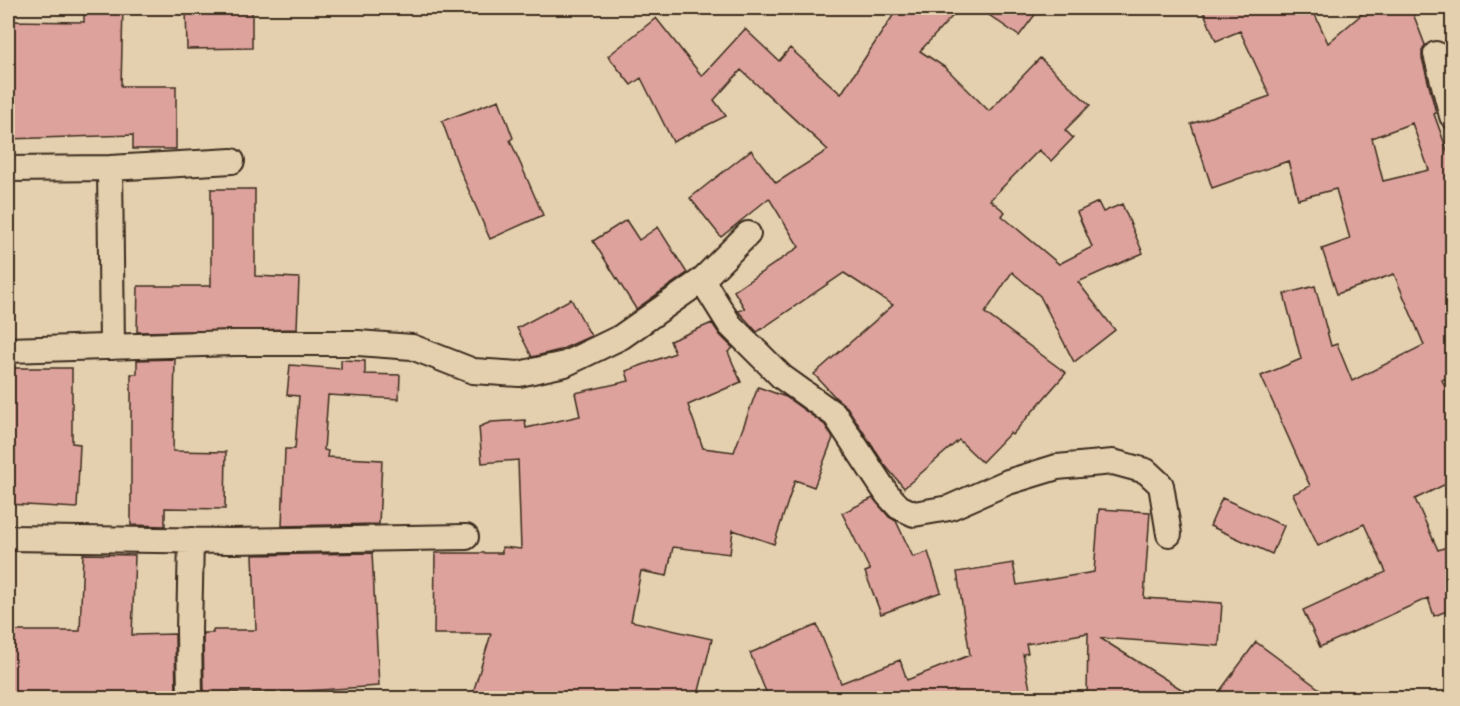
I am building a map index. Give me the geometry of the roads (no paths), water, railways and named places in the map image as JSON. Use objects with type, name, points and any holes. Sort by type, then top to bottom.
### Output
[{"type":"street","points":[[1436,54],[1452,116]]},
{"type":"street","points":[[8,169],[110,168],[232,161]]},
{"type":"street","points":[[110,168],[112,347]]},
{"type":"street","points":[[8,350],[234,343],[358,343],[412,347],[473,370],[519,374],[565,364],[621,337],[702,280],[748,234]]},
{"type":"street","points":[[702,280],[730,325],[782,377],[835,416],[887,494],[899,507],[914,514],[949,508],[1008,482],[1057,467],[1113,462],[1146,471],[1161,485],[1168,534]]},
{"type":"street","points":[[8,538],[191,540],[466,537]]},
{"type":"street","points":[[190,699],[191,540]]}]
